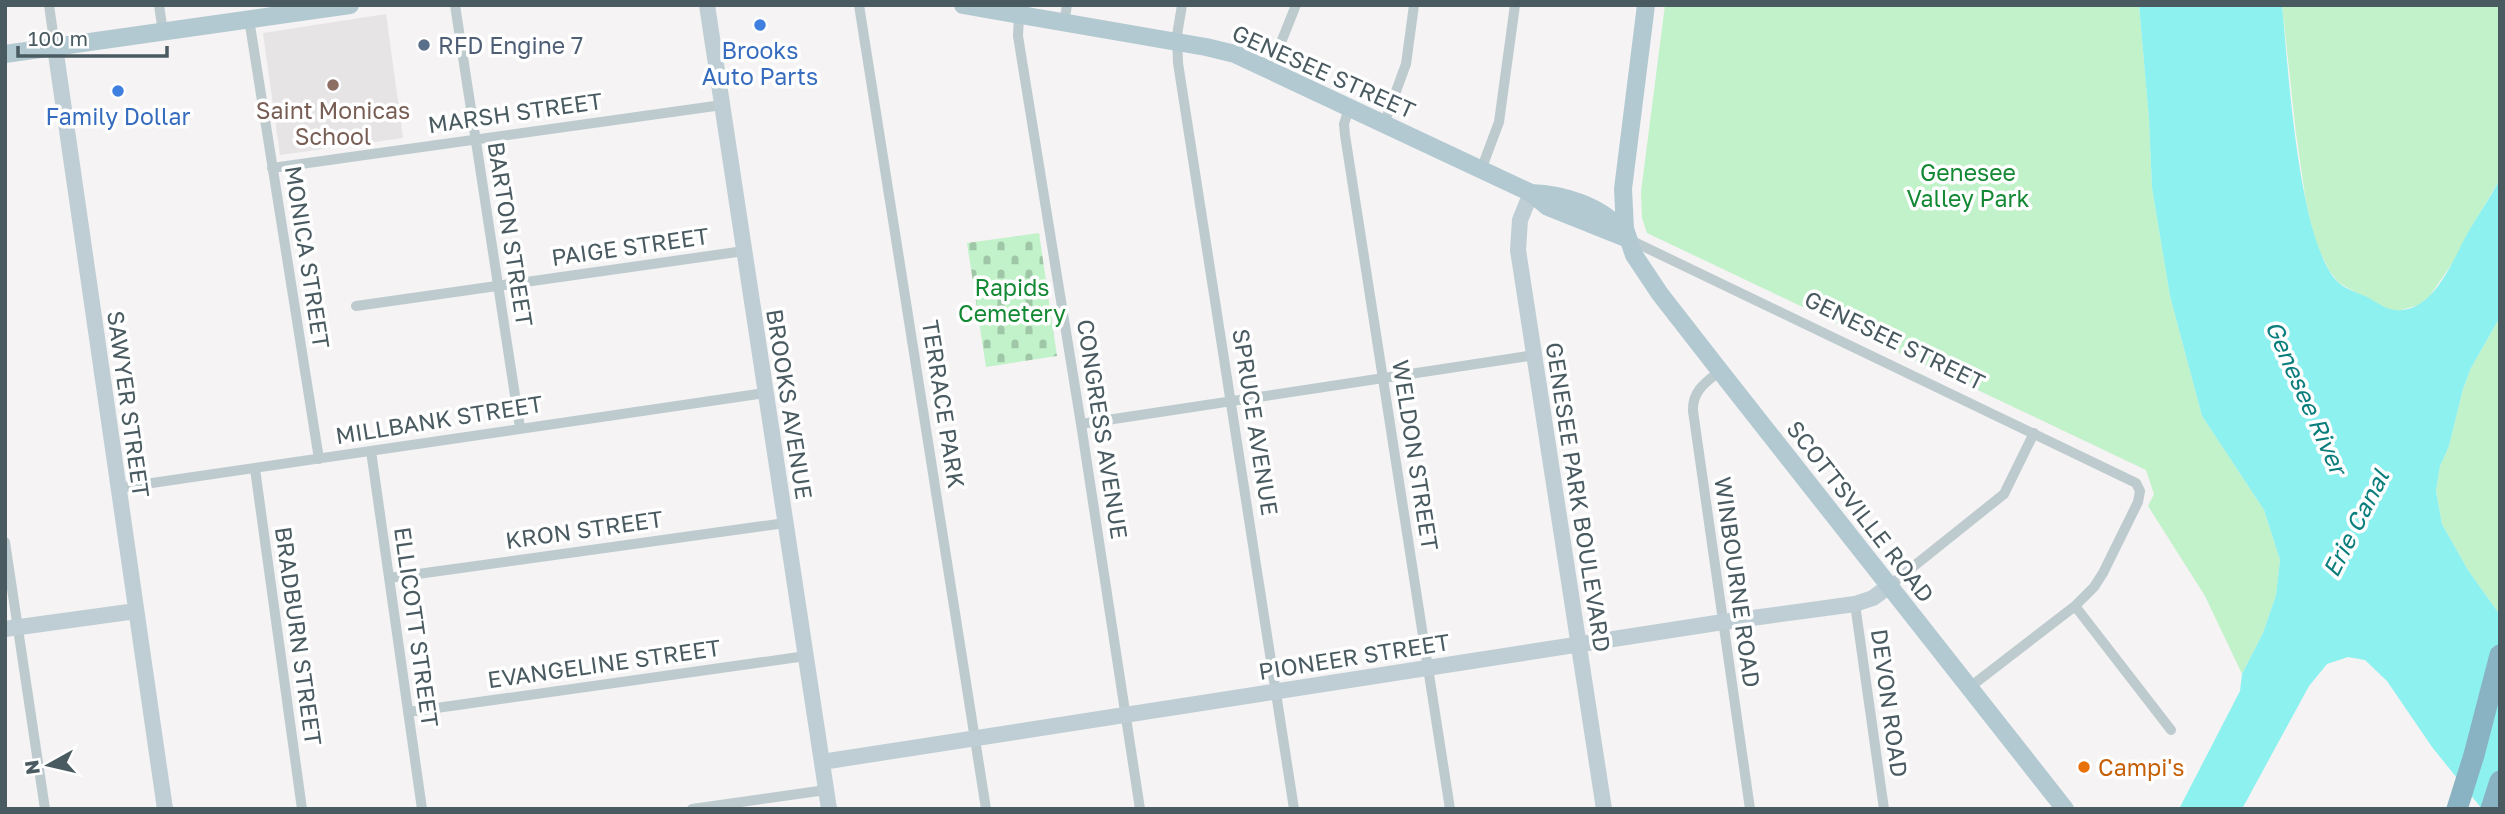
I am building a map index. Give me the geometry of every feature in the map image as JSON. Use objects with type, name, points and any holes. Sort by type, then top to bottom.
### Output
[{"type":"highway","points":[[2457,809],[2500,655]]},
{"type":"highway","points":[[2491,809],[2500,781]]},
{"type":"main road","points":[[5,54],[350,5]]},
{"type":"main road","name":"GENESEE STREET","points":[[963,5],[1019,15],[1066,14],[1226,52],[1270,70],[1531,193],[1548,207],[1628,239]]},
{"type":"main road","name":"SCOTTSVILLE ROAD","points":[[1646,5],[1625,164],[1623,212],[1634,255],[1652,283],[1720,371],[2064,809]]},
{"type":"street","name":"SAWYER STREET","points":[[49,5],[165,809]]},
{"type":"street","points":[[159,5],[163,32]]},
{"type":"street","name":"BARTON STREET","points":[[455,5],[520,428]]},
{"type":"street","name":"BROOKS AVENUE","points":[[707,5],[829,809]]},
{"type":"street","name":"TERRACE PARK","points":[[859,5],[986,809]]},
{"type":"street","name":"SPRUCE AVENUE","points":[[1182,5],[1177,42],[1178,63],[1294,809]]},
{"type":"street","points":[[1270,70],[1296,5]]},
{"type":"street","points":[[1384,124],[1406,64],[1414,5]]},
{"type":"street","points":[[1480,170],[1499,122],[1515,5]]},
{"type":"street","name":"CONGRESS AVENUE","points":[[1019,15],[1018,36],[1140,809]]},
{"type":"street","name":"MONICA STREET","points":[[249,19],[319,459]]},
{"type":"street","name":"MARSH STREET","points":[[272,168],[722,105]]},
{"type":"street","name":"WELDON STREET","points":[[1349,108],[1344,124],[1345,135],[1450,809]]},
{"type":"street","name":"GENESEE PARK BOULEVARD","points":[[1531,193],[1520,220],[1517,240],[1605,809]]},
{"type":"street","name":"GENESEE STREET","points":[[1628,239],[2130,479],[2139,488],[2138,502],[2103,573],[2094,587],[2075,606]]},
{"type":"street","name":"PAIGE STREET","points":[[356,306],[744,251]]},
{"type":"street","points":[[1081,424],[1535,355]]},
{"type":"street","name":"WINBOURNE ROAD","points":[[1720,371],[1699,388],[1692,405],[1750,809]]},
{"type":"street","name":"MILLBANK STREET","points":[[118,488],[765,393]]},
{"type":"street","points":[[1889,586],[2004,494],[2034,433]]},
{"type":"street","name":"ELLICOTT STREET","points":[[371,451],[422,809]]},
{"type":"street","name":"BRADBURN STREET","points":[[255,469],[302,809]]},
{"type":"street","name":"KRON STREET","points":[[389,578],[785,523]]},
{"type":"street","points":[[5,542],[11,628],[45,809]]},
{"type":"street","name":"PIONEER STREET","points":[[822,762],[1723,622],[1855,604],[1873,598],[1889,586]]},
{"type":"street","name":"DEVON ROAD","points":[[1855,604],[1884,809]]},
{"type":"street","points":[[1970,687],[2075,606],[2171,730]]},
{"type":"street","points":[[11,628],[136,611]]},
{"type":"street","name":"EVANGELINE STREET","points":[[408,712],[806,656]]},
{"type":"street","points":[[692,809],[826,790]]},
{"type":"shaded area","name":"Saint Monicas School","points":[[386,14],[403,138],[280,155],[263,33]]},
{"type":"green space","name":"Genesee Valley Park","points":[[1665,5],[2139,5],[2152,188],[2170,296],[2202,416],[2264,510],[2280,560],[2276,595],[2263,633],[2242,674],[2205,596],[2148,506],[2154,494],[2146,470],[1647,233],[1642,218],[1641,192]]},
{"type":"green space","points":[[2282,5],[2500,5],[2500,179],[2466,236],[2458,255],[2429,297],[2419,305],[2397,311],[2384,308],[2339,283],[2316,244],[2306,202],[2296,133]]},
{"type":"green space","name":"Rapids Cemetery","points":[[1039,233],[1057,356],[986,367],[967,243]]},
{"type":"green space","points":[[2500,317],[2500,615],[2468,570],[2442,524],[2436,491],[2440,466],[2449,446],[2463,389],[2471,368]]},
{"type":"water","points":[[2139,5],[2282,5],[2297,152],[2314,232],[2325,263],[2339,283],[2384,307],[2408,309],[2431,295],[2448,271],[2500,179],[2500,317],[2471,368],[2463,389],[2449,446],[2440,466],[2436,491],[2442,524],[2468,570],[2500,615],[2500,809],[2482,809],[2432,747],[2387,681],[2365,660],[2348,657],[2327,664],[2309,686],[2242,809],[2179,809],[2240,691],[2242,674],[2263,633],[2276,595],[2280,560],[2264,510],[2202,416],[2170,296],[2152,188]]},
{"type":"place","name":"Brooks Auto Parts","points":[[760,25]]},
{"type":"place","name":"RFD Engine 7","points":[[424,45]]},
{"type":"place","name":"Saint Monicas School","points":[[333,85]]},
{"type":"place","name":"Family Dollar","points":[[118,91]]},
{"type":"place","name":"Campi's","points":[[2084,767]]},
{"type":"water label","name":"Genesee River","points":[[2307,397]]},
{"type":"water label","name":"Erie Canal","points":[[2355,523]]}]
